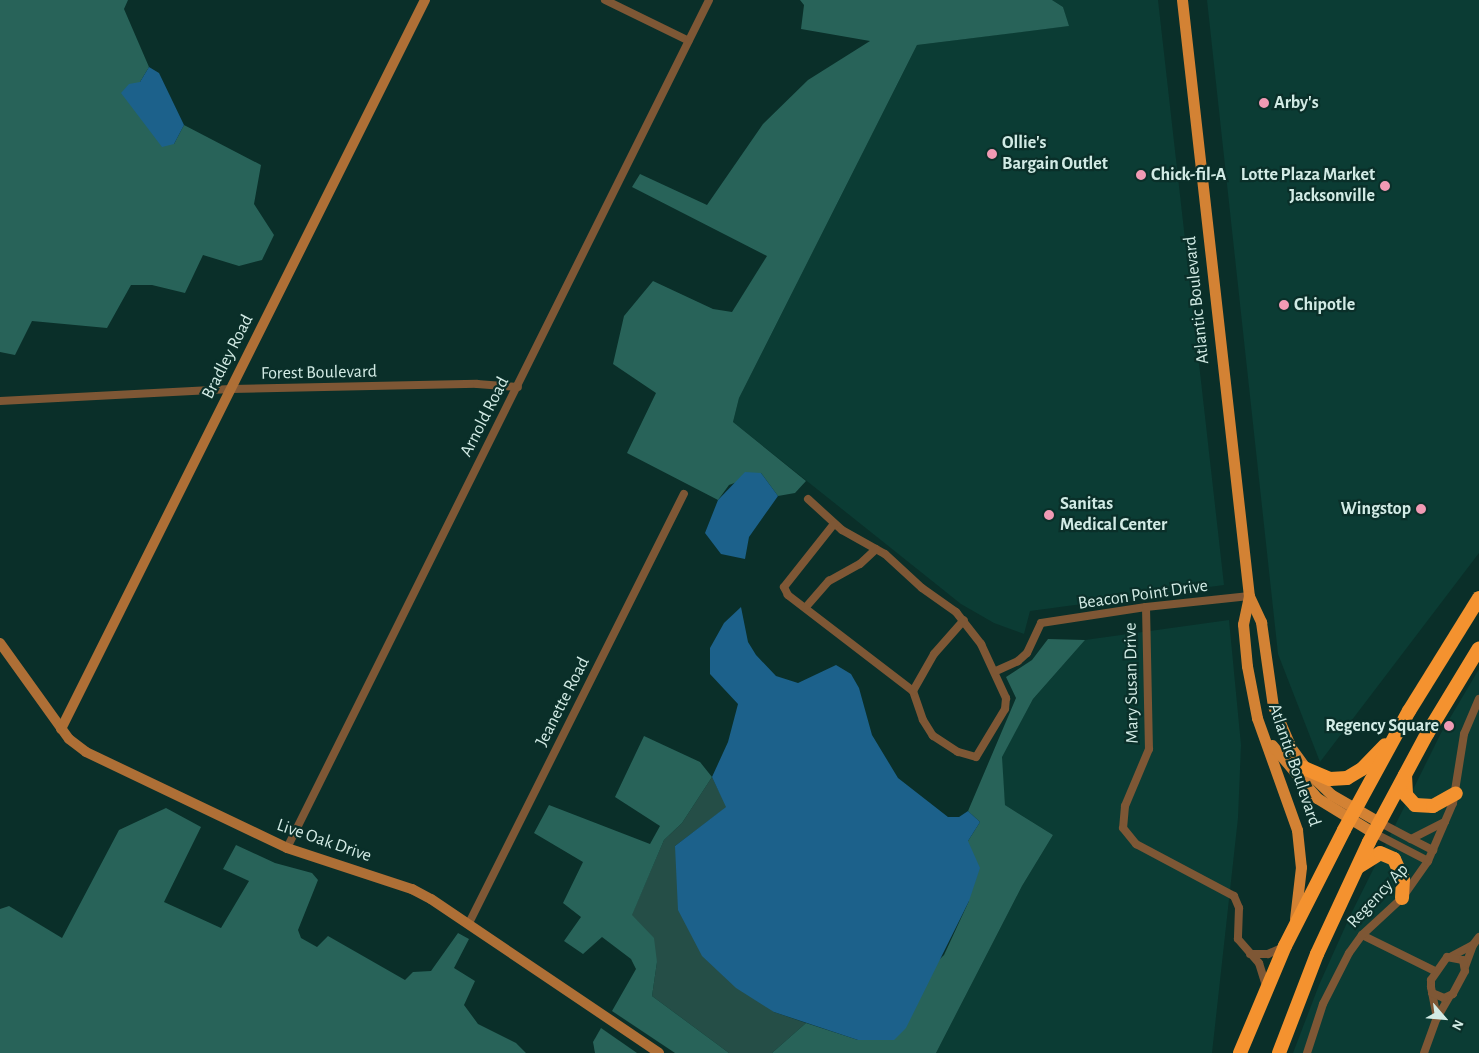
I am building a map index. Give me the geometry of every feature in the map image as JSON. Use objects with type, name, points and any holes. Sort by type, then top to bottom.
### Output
[{"type":"highway","points":[[1352,815],[1401,725],[1479,598]]},
{"type":"highway","points":[[1279,1053],[1314,961],[1376,828],[1404,774],[1479,648]]},
{"type":"highway","points":[[1304,768],[1330,779],[1347,778],[1366,765],[1401,725]]},
{"type":"highway","points":[[1404,774],[1406,795],[1415,805],[1433,806],[1456,793]]},
{"type":"highway","name":"Atlantic Boulevard","points":[[1240,1053],[1285,946],[1352,815]]},
{"type":"highway","points":[[1356,869],[1380,853],[1394,859],[1403,879],[1402,898]]},
{"type":"main road","name":"Atlantic Boulevard","points":[[1182,0],[1249,596],[1261,622],[1275,713],[1287,742],[1304,768],[1352,815],[1376,828]]},
{"type":"main road","name":"Atlantic Boulevard","points":[[1249,596],[1243,624],[1250,690],[1260,727],[1289,802],[1300,848],[1298,904],[1285,946]]},
{"type":"main road","points":[[1260,727],[1306,787],[1352,815]]},
{"type":"street","name":"Bradley Road","points":[[61,729],[425,0]]},
{"type":"street","points":[[605,0],[689,41]]},
{"type":"street","name":"Arnold Road","points":[[287,848],[709,0]]},
{"type":"street","name":"Forest Boulevard","points":[[0,400],[231,389],[485,384],[518,386]]},
{"type":"street","name":"Jeanette Road","points":[[469,923],[684,494]]},
{"type":"street","points":[[808,499],[834,524],[876,550],[964,620],[996,670],[1006,698],[1005,709],[976,757],[958,752],[928,730],[913,691],[788,595],[784,586],[834,524]]},
{"type":"street","points":[[806,607],[819,590],[860,564],[876,550]]},
{"type":"street","name":"Beacon Point Drive","points":[[996,670],[1018,661],[1027,653],[1041,624],[1146,607],[1249,596]]},
{"type":"street","name":"Mary Susan Drive","points":[[1146,607],[1148,749],[1125,806],[1123,828],[1136,844],[1231,894],[1239,908],[1238,939],[1262,968],[1266,988]]},
{"type":"street","points":[[913,691],[934,654],[964,620]]},
{"type":"street","name":"Live Oak Drive","points":[[0,643],[68,739],[86,752],[287,848],[412,889],[469,923],[659,1053]]},
{"type":"street","name":"Regency Ap","points":[[1307,1053],[1339,968],[1362,935],[1402,898],[1428,861],[1456,793],[1464,734],[1479,700]]},
{"type":"street","points":[[1411,839],[1446,821]]},
{"type":"street","points":[[1376,828],[1411,839],[1433,850]]},
{"type":"street","points":[[1376,828],[1428,861]]},
{"type":"street","points":[[1362,935],[1436,971]]},
{"type":"street","points":[[1424,1053],[1437,1018],[1448,997],[1462,981],[1473,946],[1479,936]]},
{"type":"street","points":[[1250,954],[1268,954],[1285,946]]},
{"type":"street","points":[[1437,1018],[1432,993],[1432,980],[1436,971],[1447,956],[1452,956],[1473,946]]},
{"type":"street","points":[[1452,956],[1463,960],[1466,966]]},
{"type":"street","points":[[1432,993],[1448,997]]},
{"type":"shaded area","points":[[0,0],[128,0],[124,9],[149,67],[140,82],[174,144],[184,125],[261,165],[254,204],[274,235],[262,260],[239,266],[203,255],[185,293],[152,285],[131,285],[107,328],[32,321],[15,355],[0,352]]},
{"type":"shaded area","points":[[800,0],[1052,0],[1063,7],[1069,26],[917,45],[739,398],[733,422],[806,481],[795,493],[778,496],[761,473],[729,485],[718,500],[627,453],[656,393],[613,364],[624,316],[653,281],[713,309],[732,312],[767,256],[632,187],[640,174],[707,205],[763,124],[808,80],[870,41],[801,29],[804,5]]},
{"type":"shaded area","points":[[1052,0],[1158,0],[1224,585],[1030,611],[1024,634],[994,623],[961,604],[733,422],[739,398],[917,45],[1068,26],[1063,7]]},
{"type":"shaded area","points":[[1207,0],[1479,0],[1479,553],[1320,762],[1278,654]]},
{"type":"shaded area","points":[[1229,620],[1241,745],[1238,818],[1212,1053],[936,1053],[1022,886],[1053,835],[1005,805],[1001,757],[1033,699],[1085,640]]},
{"type":"shaded area","points":[[1048,639],[1085,640],[1033,699],[1002,757],[1005,805],[1053,835],[1022,886],[936,1053],[772,1053],[806,1023],[858,1040],[944,955],[969,901],[968,841],[980,822],[968,811],[1016,698],[1006,677],[1032,660]]},
{"type":"shaded area","points":[[1479,669],[1479,1053],[1293,1053],[1319,985],[1350,916],[1441,733]]},
{"type":"shaded area","points":[[644,736],[700,762],[712,777],[682,823],[664,840],[632,915],[654,938],[657,962],[652,996],[729,1053],[675,1053],[612,1011],[636,969],[631,959],[602,937],[583,954],[564,941],[581,917],[563,903],[583,862],[534,833],[549,805],[650,844],[660,826],[615,797]]},
{"type":"shaded area","points":[[712,777],[727,807],[675,846],[774,1012],[806,1023],[772,1053],[729,1053],[652,996],[657,962],[631,916],[664,840],[682,823]]},
{"type":"shaded area","points":[[166,808],[201,827],[164,902],[221,928],[249,881],[223,869],[236,845],[275,863],[312,873],[318,880],[298,930],[301,938],[317,947],[328,936],[405,980],[413,972],[431,971],[458,933],[469,939],[454,968],[475,981],[464,1005],[478,1024],[516,1043],[526,1053],[0,1053],[0,909],[9,906],[62,938],[119,830]]},
{"type":"shaded area","points":[[601,1028],[637,1053],[595,1053],[593,1042]]},
{"type":"water","points":[[149,67],[159,73],[184,125],[174,144],[162,147],[121,93],[129,84],[140,82]]},
{"type":"water","points":[[745,472],[761,473],[778,496],[749,537],[745,559],[721,554],[705,533],[718,500]]},
{"type":"water","points":[[741,607],[748,642],[756,655],[776,676],[798,683],[836,665],[851,674],[859,688],[872,735],[898,778],[948,817],[959,817],[968,811],[980,822],[968,841],[980,868],[969,901],[906,1028],[894,1040],[858,1040],[774,1012],[736,988],[702,956],[678,910],[675,846],[726,807],[712,777],[728,742],[738,704],[710,674],[710,648],[724,623]]},
{"type":"place","name":"Arby's","points":[[1264,103]]},
{"type":"place","name":"Ollie's Bargain Outlet","points":[[992,154]]},
{"type":"place","name":"Chick-fil-A","points":[[1141,175]]},
{"type":"place","name":"Lotte Plaza Market Jacksonville","points":[[1385,186]]},
{"type":"place","name":"Chipotle","points":[[1284,305]]},
{"type":"place","name":"Wingstop","points":[[1421,509]]},
{"type":"place","name":"Sanitas Medical Center","points":[[1049,515]]},
{"type":"place","name":"Regency Square","points":[[1449,726]]}]
